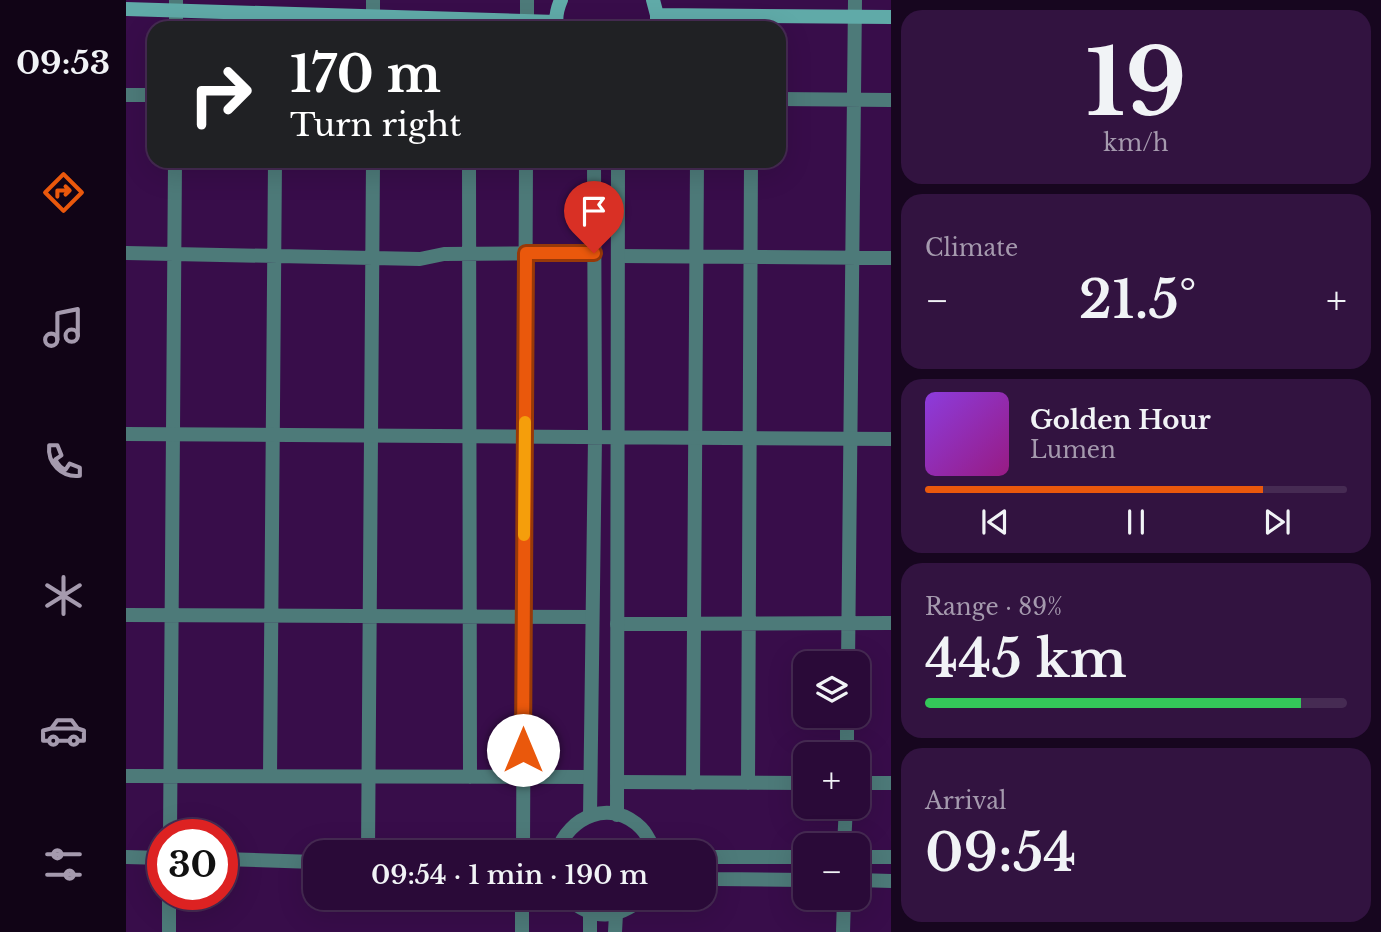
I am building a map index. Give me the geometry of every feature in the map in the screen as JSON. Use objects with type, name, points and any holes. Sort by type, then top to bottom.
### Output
[{"type":"main road","points":[[556,21],[561,0]]},
{"type":"main road","points":[[653,0],[657,21]]},
{"type":"main road","points":[[126,9],[176,5],[459,21]]},
{"type":"main road","points":[[729,21],[891,17]]},
{"type":"street","points":[[373,0],[373,16]]},
{"type":"street","points":[[527,0],[527,21]]},
{"type":"street","points":[[848,651],[855,0]]},
{"type":"street","points":[[126,95],[147,95]]},
{"type":"street","points":[[786,99],[891,100]]},
{"type":"street","points":[[170,819],[175,168]]},
{"type":"street","points":[[270,776],[275,168]]},
{"type":"street","points":[[368,840],[373,168]]},
{"type":"street","points":[[469,168],[470,776]]},
{"type":"street","points":[[523,840],[526,168]]},
{"type":"street","points":[[590,816],[595,437],[594,168]]},
{"type":"street","points":[[617,815],[618,168]]},
{"type":"street","points":[[693,783],[697,168]]},
{"type":"street","points":[[748,783],[751,168]]},
{"type":"street","points":[[126,253],[420,259],[444,254],[594,253]]},
{"type":"street","points":[[618,256],[891,258]]},
{"type":"street","points":[[126,434],[891,439]]},
{"type":"street","points":[[126,615],[592,617]]},
{"type":"street","points":[[617,624],[891,623]]},
{"type":"street","points":[[126,776],[590,777]]},
{"type":"street","points":[[617,782],[793,783]]},
{"type":"street","points":[[870,783],[891,783]]},
{"type":"street","points":[[561,840],[573,825],[603,813],[630,820],[641,828],[649,840]]},
{"type":"street","points":[[126,857],[147,858]]},
{"type":"street","points":[[716,857],[793,857]]},
{"type":"street","points":[[870,857],[891,857]]},
{"type":"street","points":[[238,860],[303,862]]},
{"type":"street","points":[[716,879],[793,880]]},
{"type":"street","points":[[870,880],[891,881]]},
{"type":"street","points":[[169,910],[169,932]]},
{"type":"street","points":[[522,910],[522,932]]},
{"type":"street","points":[[584,910],[603,915],[626,910]]},
{"type":"street","points":[[843,932],[844,910]]},
{"type":"street","points":[[590,913],[590,932]]},
{"type":"street","points":[[615,914],[615,932]]},
{"type":"slow traffic","points":[[524,535],[525,422]]},
{"type":"route","points":[[523,750],[526,253],[594,253]]}]
